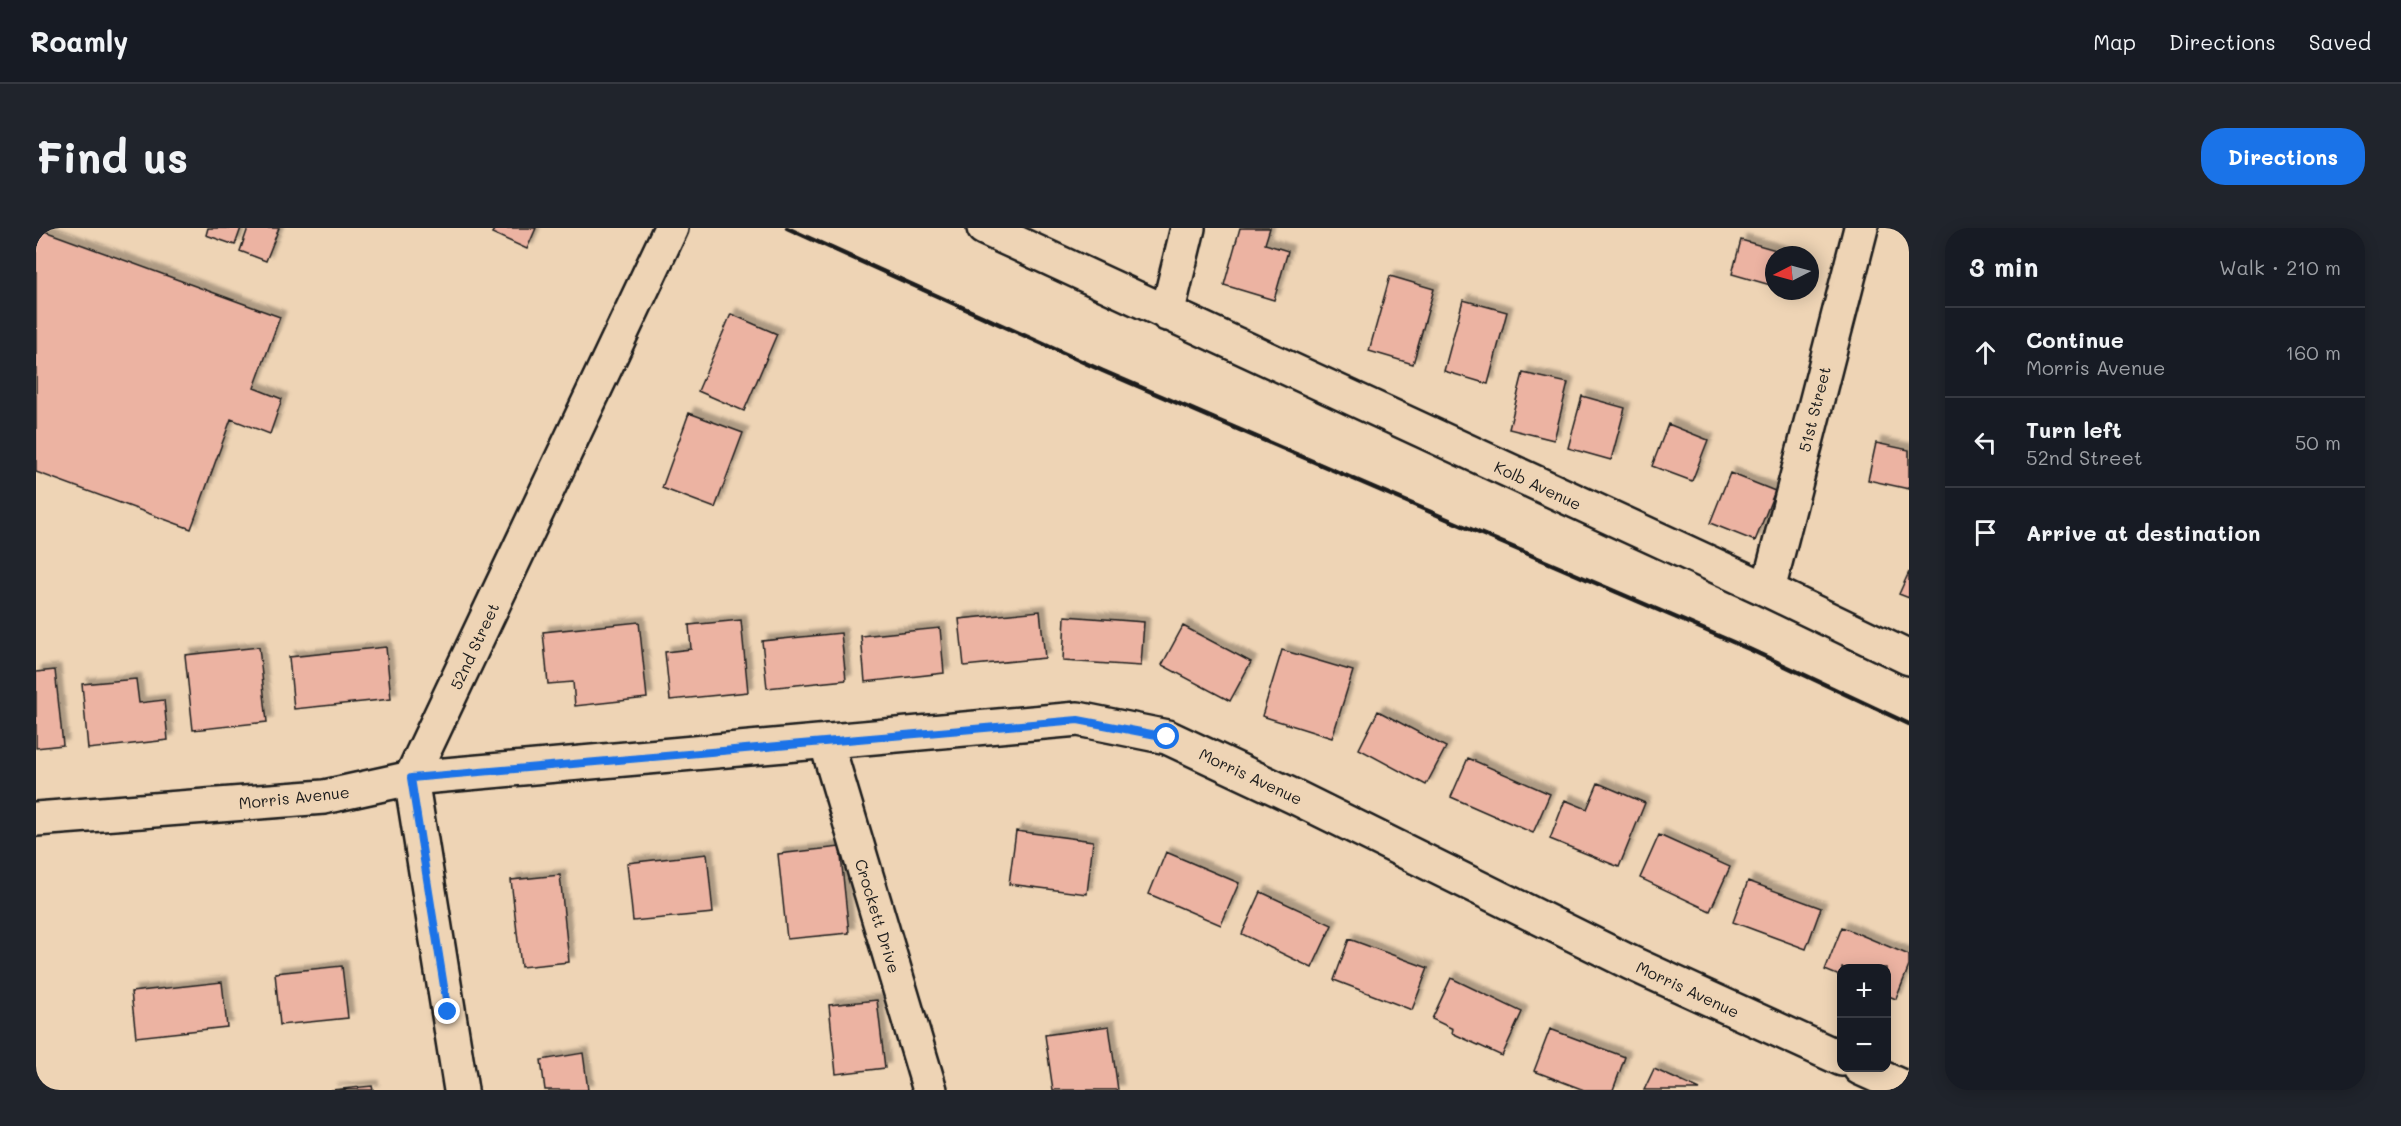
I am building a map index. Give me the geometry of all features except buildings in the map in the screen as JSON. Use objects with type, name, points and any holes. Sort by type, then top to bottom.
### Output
[{"type":"street","name":"52nd Street","points":[[411,778],[671,228]]},
{"type":"street","name":"Kolb Avenue","points":[[984,228],[1768,590],[1909,658]]},
{"type":"street","points":[[1167,314],[1188,228]]},
{"type":"street","name":"51st Street","points":[[1768,590],[1861,228]]},
{"type":"street","name":"Morris Avenue","points":[[36,819],[324,797],[411,778],[1078,720],[1167,737],[1306,802],[1631,963],[1837,1057]]},
{"type":"street","name":"Crockett Drive","points":[[826,741],[930,1090]]},
{"type":"street","points":[[411,778],[461,1090]]},
{"type":"street","points":[[1869,1072],[1909,1090]]},
{"type":"railway","points":[[787,228],[1103,371],[1749,649],[1909,724]]},
{"type":"route","points":[[448,1012],[411,778],[1078,720],[1167,737]]}]
